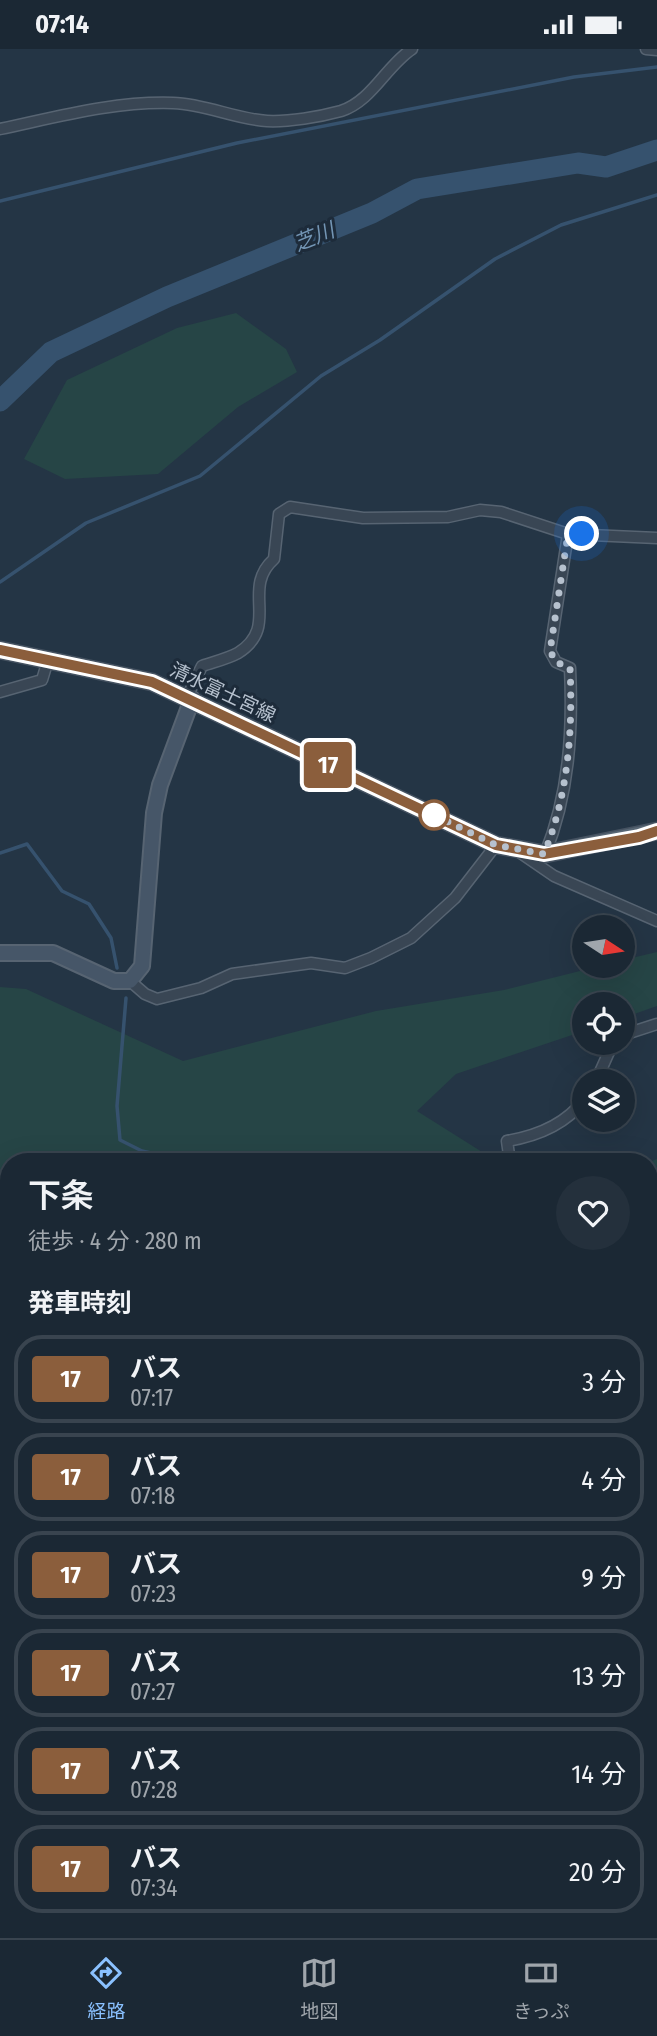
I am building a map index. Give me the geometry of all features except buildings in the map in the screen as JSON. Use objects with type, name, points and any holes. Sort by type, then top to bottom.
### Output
[{"type":"main road","name":"清水富士宮線","points":[[0,650],[152,682],[496,845],[544,854],[639,837],[657,831]]},
{"type":"street","points":[[0,129],[88,110],[169,102],[197,104],[266,121],[340,111],[359,103],[400,57],[412,49]]},
{"type":"street","points":[[646,49],[657,50]]},
{"type":"street","points":[[130,981],[142,966],[145,951],[154,813],[160,785],[202,666],[238,653],[258,633],[262,620],[258,583],[263,569],[274,559],[279,514],[290,507],[363,517],[448,517],[480,510],[501,512],[568,534],[657,538]]},
{"type":"street","points":[[544,854],[562,803],[572,703],[570,668],[556,662],[550,651],[568,534]]},
{"type":"street","points":[[0,692],[42,680],[48,660]]},
{"type":"street","points":[[0,953],[53,953],[114,981],[130,981],[145,994],[157,999],[201,988],[232,974],[311,963],[345,968],[411,938],[455,898],[496,845]]},
{"type":"street","points":[[516,850],[554,876],[657,921]]},
{"type":"street","points":[[635,1031],[657,1024]]},
{"type":"street","points":[[509,1153],[507,1141],[537,1135],[572,1115]]},
{"type":"green space","points":[[236,313],[286,349],[297,372],[238,407],[158,474],[65,479],[24,459],[67,380],[177,328]]},
{"type":"green space","points":[[657,952],[657,1006],[635,1014],[635,992],[572,992],[572,1035],[456,1074],[417,1111],[484,1153],[0,1153],[0,987],[26,989],[183,1061],[376,1011],[504,990],[572,973],[572,978],[635,978],[635,957]]},
{"type":"waterway","points":[[0,201],[237,143],[574,77],[657,67]]},
{"type":"waterway","name":"芝川","points":[[0,401],[51,352],[167,297],[372,213],[417,189],[578,163],[606,167],[657,150]]},
{"type":"waterway","points":[[0,582],[86,523],[200,476],[321,376],[380,340],[495,259],[561,225],[657,195]]},
{"type":"waterway","points":[[0,853],[27,844],[62,891],[89,904],[111,938],[117,968]]},
{"type":"waterway","points":[[126,998],[117,1106],[120,1140],[151,1153]]},
{"type":"bus line","name":"17","points":[[0,650],[152,682],[496,845],[544,854],[639,837],[657,831]]},
{"type":"route","points":[[434,815],[424,810],[496,845],[544,854],[562,803],[572,703],[570,668],[556,662],[550,651],[568,534],[582,534]]}]
